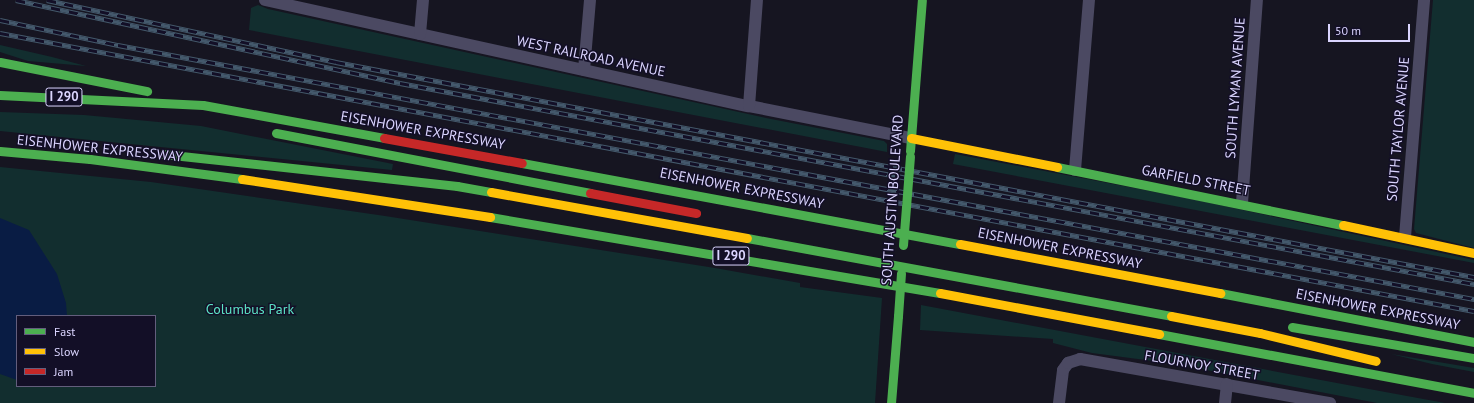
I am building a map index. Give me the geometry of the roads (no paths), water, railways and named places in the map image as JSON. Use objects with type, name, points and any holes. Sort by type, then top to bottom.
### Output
[{"type":"main road","name":"SOUTH AUSTIN BOULEVARD","points":[[891,403],[922,0]]},
{"type":"main road","points":[[0,62],[118,84],[203,105]]},
{"type":"main road","name":"EISENHOWER EXPRESSWAY","points":[[0,95],[128,99],[203,105],[588,174],[1474,342]]},
{"type":"main road","points":[[128,99],[186,115]]},
{"type":"main road","points":[[263,130],[704,215]]},
{"type":"main road","name":"GARFIELD STREET","points":[[911,138],[1242,203],[1474,253]]},
{"type":"main road","name":"EISENHOWER EXPRESSWAY","points":[[0,152],[90,159],[225,177],[586,231],[866,279],[1474,394]]},
{"type":"main road","points":[[153,153],[457,186],[902,257],[1260,333],[1382,362]]},
{"type":"main road","points":[[1285,326],[1474,358]]},
{"type":"main road","points":[[1405,370],[1456,390]]},
{"type":"street","name":"WEST RAILROAD AVENUE","points":[[266,0],[749,106],[911,138]]},
{"type":"street","points":[[420,34],[423,0]]},
{"type":"street","points":[[584,70],[590,0]]},
{"type":"street","points":[[749,106],[757,0]]},
{"type":"street","points":[[1075,170],[1089,0]]},
{"type":"street","name":"SOUTH LYMAN AVENUE","points":[[1242,203],[1257,0]]},
{"type":"street","name":"SOUTH TAYLOR AVENUE","points":[[1405,237],[1424,0]]},
{"type":"street","name":"FLOURNOY STREET","points":[[1059,403],[1062,377],[1068,363],[1088,360],[1330,403]]},
{"type":"street","points":[[1225,403],[1227,384]]},
{"type":"water","points":[[0,218],[29,230],[57,274],[66,303],[67,315],[16,315],[16,380],[0,374]]},
{"type":"railway","points":[[16,0],[400,83],[1474,284]]},
{"type":"railway","points":[[47,0],[336,62],[1474,277]]},
{"type":"railway","points":[[0,20],[118,45],[1474,299]]},
{"type":"railway","points":[[0,33],[1474,311]]},
{"type":"park label","name":"Columbus Park","points":[[250,309]]}]
